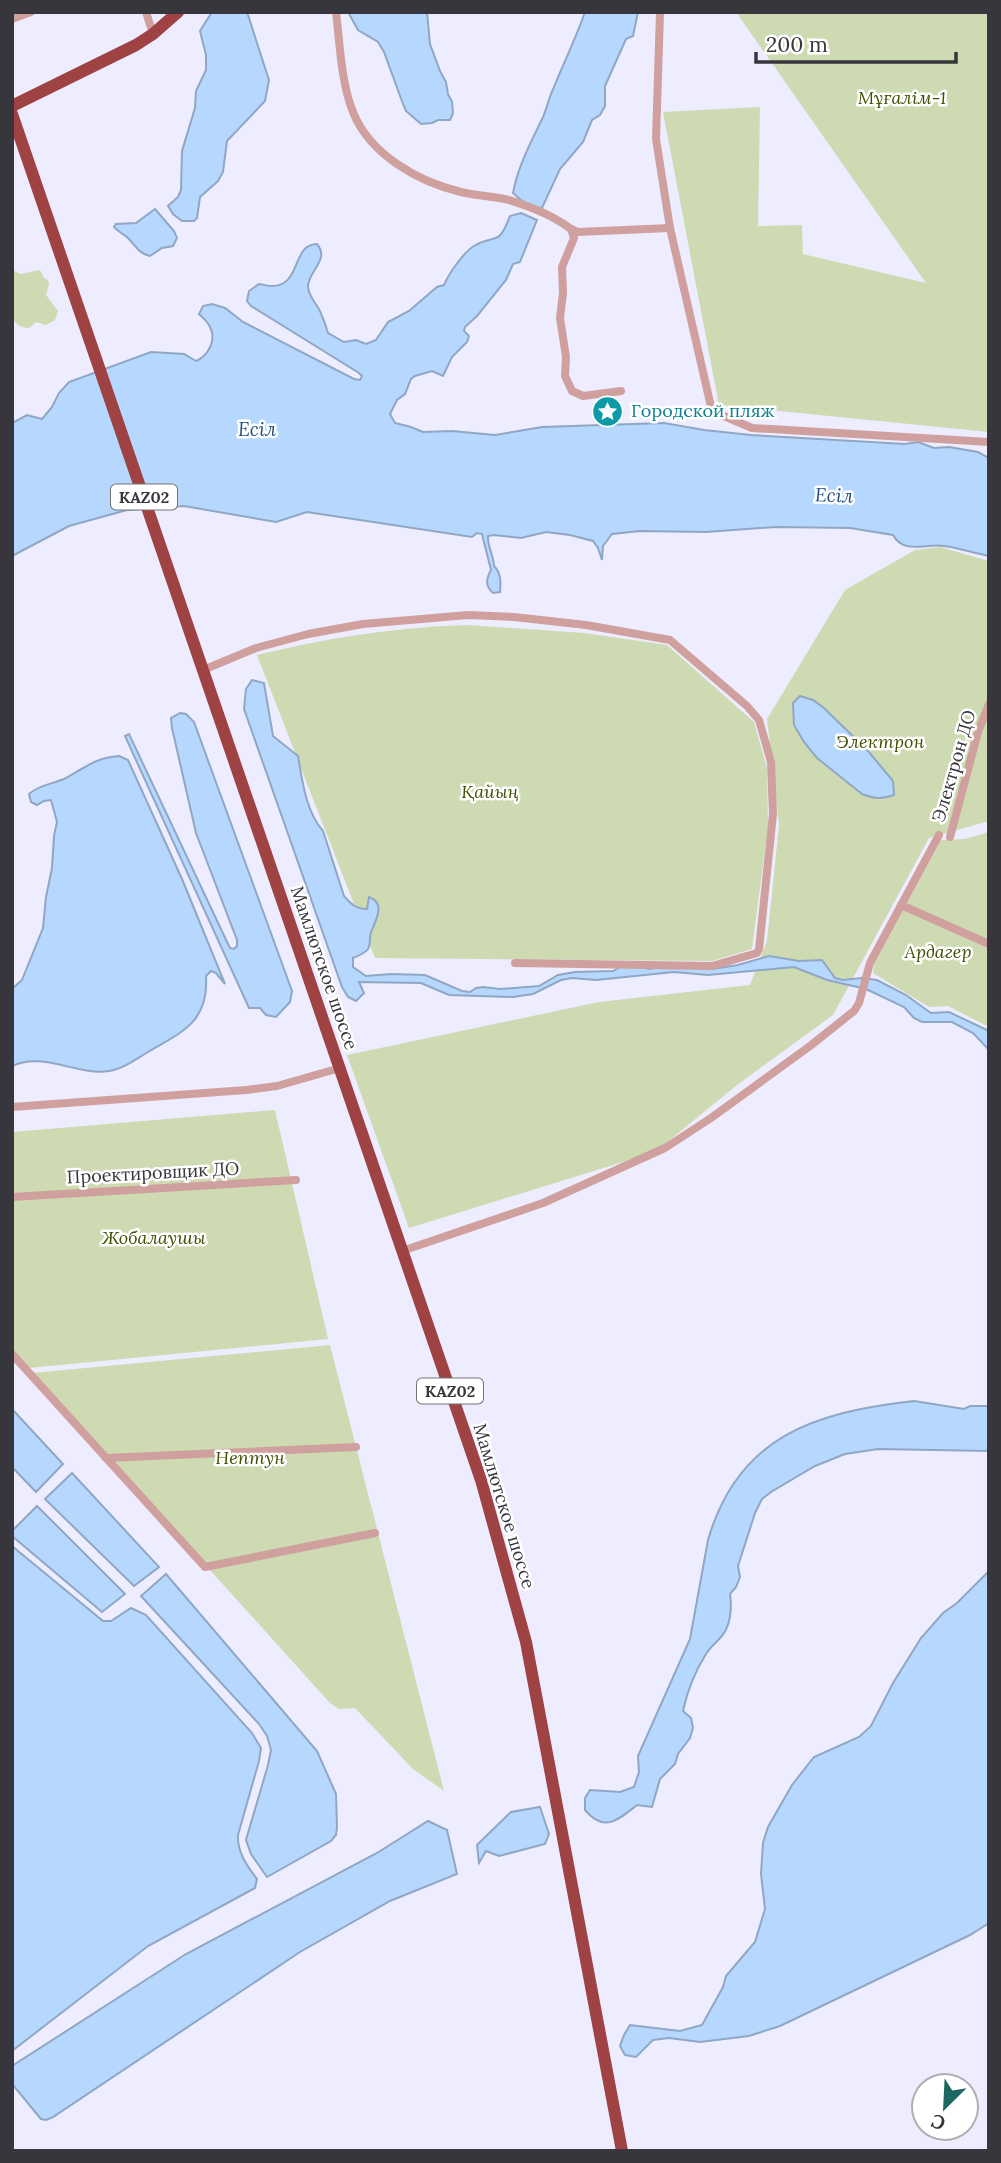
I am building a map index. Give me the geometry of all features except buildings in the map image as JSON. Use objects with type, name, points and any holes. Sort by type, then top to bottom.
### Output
[{"type":"highway","points":[[12,106],[129,49],[153,34],[178,12]]},
{"type":"highway","name":"Мамлютское шоссе","points":[[12,114],[481,1480],[526,1642],[622,2151]]},
{"type":"street","points":[[12,19],[31,12]]},
{"type":"street","points":[[146,12],[153,34]]},
{"type":"street","points":[[336,12],[346,87],[353,112],[360,127],[379,149],[399,165],[435,184],[510,201],[578,232],[670,228]]},
{"type":"street","points":[[660,12],[656,139],[670,228],[712,411],[752,428],[989,442]]},
{"type":"street","points":[[572,229],[574,238],[562,267],[563,293],[559,318],[566,358],[565,376],[572,391],[583,396],[621,391]]},
{"type":"street","points":[[203,670],[256,648],[308,634],[363,624],[468,615],[514,617],[586,625],[670,640],[747,706],[759,720],[771,762],[772,828],[760,949],[757,953],[712,966],[515,963]]},
{"type":"street","name":"Электрон ДО","points":[[950,837],[978,732],[989,704]]},
{"type":"street","points":[[402,1251],[543,1203],[665,1147],[712,1118],[810,1046],[854,1011],[870,963],[939,835]]},
{"type":"street","points":[[901,905],[989,944]]},
{"type":"street","points":[[12,1107],[246,1090],[276,1086],[340,1068]]},
{"type":"street","name":"Проектировщик ДО","points":[[12,1197],[296,1180]]},
{"type":"street","points":[[12,1354],[205,1567],[375,1533]]},
{"type":"street","points":[[106,1458],[356,1447]]},
{"type":"green space","name":"Мұғалім-1","points":[[736,12],[989,12],[989,432],[719,405],[663,112],[760,107],[758,226],[802,225],[803,254],[926,283]]},
{"type":"green space","points":[[12,270],[21,274],[40,270],[48,280],[46,295],[58,311],[55,320],[46,325],[36,322],[29,328],[15,322],[12,318]]},
{"type":"green space","name":"Электрон","points":[[940,547],[989,561],[989,821],[929,838],[833,1015],[737,1085],[655,1152],[409,1228],[347,1055],[599,1002],[750,985],[767,941],[779,825],[767,719],[845,590],[915,550]]},
{"type":"green space","name":"Қайың","points":[[467,625],[584,633],[667,645],[754,722],[767,768],[768,827],[752,949],[712,961],[375,958],[257,655],[361,634]]},
{"type":"green space","name":"Ардагер","points":[[989,832],[989,1027],[948,1006],[929,1007],[873,973],[874,964],[941,840],[965,839]]},
{"type":"green space","name":"Жобалаушы","points":[[275,1110],[328,1339],[29,1368],[12,1350],[12,1132]]},
{"type":"green space","name":"Нептун","points":[[330,1345],[444,1791],[413,1769],[355,1708],[339,1709],[330,1703],[32,1373]]},
{"type":"water","points":[[212,12],[247,12],[269,80],[265,101],[227,141],[223,172],[218,181],[200,197],[197,218],[194,221],[182,221],[168,206],[181,190],[182,151],[195,108],[196,91],[206,70],[206,55],[200,31]]},
{"type":"water","points":[[348,12],[427,12],[430,44],[452,102],[453,113],[450,120],[421,124],[406,111],[384,52],[378,42],[358,30]]},
{"type":"water","points":[[585,12],[638,12],[633,36],[626,39],[605,86],[605,106],[600,115],[592,120],[583,142],[560,169],[542,208],[534,207],[513,193],[515,183]]},
{"type":"water","points":[[155,209],[177,238],[173,246],[162,248],[150,256],[140,251],[114,227],[116,224],[136,223]]},
{"type":"water","name":"Есіл","points":[[521,213],[537,220],[520,262],[513,264],[506,280],[465,327],[464,331],[469,336],[467,342],[452,357],[443,376],[432,371],[411,379],[405,394],[397,400],[390,414],[395,423],[423,432],[452,431],[495,435],[542,427],[664,423],[751,435],[905,444],[918,442],[934,448],[949,447],[978,452],[989,458],[989,556],[937,545],[903,545],[893,535],[850,528],[776,527],[612,534],[603,546],[602,560],[593,541],[570,535],[546,532],[521,538],[494,535],[488,536],[488,540],[499,575],[500,592],[493,593],[488,585],[487,579],[491,570],[482,534],[477,533],[472,537],[307,512],[276,522],[184,506],[127,510],[69,526],[12,556],[12,423],[27,415],[42,419],[69,382],[151,352],[184,354],[196,361],[200,359],[210,347],[212,332],[199,314],[203,306],[212,304],[225,308],[243,322],[360,380],[362,376],[359,373],[251,306],[247,301],[249,291],[259,284],[280,285],[292,274],[303,251],[317,244],[321,255],[309,280],[308,290],[328,333],[344,342],[356,340],[366,344],[376,340],[388,322],[409,311],[437,287],[444,285],[457,263],[470,249],[499,236],[510,216]]},
{"type":"water","points":[[252,680],[264,683],[273,736],[298,756],[312,815],[323,831],[344,896],[351,904],[360,908],[367,909],[369,897],[377,903],[378,912],[369,947],[363,954],[353,958],[353,967],[366,976],[425,975],[470,992],[483,987],[500,989],[539,986],[558,975],[613,971],[627,965],[650,969],[664,966],[712,969],[769,956],[799,961],[822,960],[835,978],[877,980],[906,995],[931,1013],[949,1012],[989,1031],[989,1050],[973,1033],[952,1022],[922,1022],[904,1007],[866,989],[827,980],[794,967],[708,975],[674,972],[596,980],[572,978],[561,980],[533,994],[513,997],[449,995],[421,983],[359,982],[364,993],[356,1001],[348,997],[342,987],[244,709],[246,689]]},
{"type":"water","points":[[800,696],[813,700],[824,708],[868,751],[893,781],[894,795],[878,798],[862,794],[817,758],[794,725],[793,703]]},
{"type":"water","points":[[180,713],[186,714],[194,722],[292,991],[290,1002],[276,1017],[266,1015],[260,1008],[249,1008],[125,736],[129,734],[228,944],[234,949],[237,940],[196,833],[172,728],[171,718]]},
{"type":"water","points":[[119,756],[128,760],[182,879],[225,984],[211,971],[206,976],[203,1004],[191,1024],[119,1068],[97,1072],[36,1061],[12,1066],[12,989],[22,980],[43,928],[57,822],[51,800],[37,805],[31,802],[29,794],[97,761]]},
{"type":"water","points":[[914,1401],[964,1409],[970,1406],[989,1406],[989,1451],[878,1449],[845,1454],[815,1466],[762,1499],[738,1566],[740,1577],[730,1594],[731,1611],[727,1628],[702,1660],[687,1696],[683,1711],[691,1718],[693,1728],[690,1738],[678,1754],[675,1764],[660,1779],[652,1807],[637,1805],[611,1822],[598,1821],[592,1817],[585,1810],[585,1798],[590,1790],[620,1792],[634,1787],[639,1772],[638,1756],[690,1639],[708,1540],[721,1505],[739,1476],[760,1453],[813,1422],[844,1413]]},
{"type":"water","points":[[12,1409],[63,1464],[36,1492],[12,1467]]},
{"type":"water","points":[[72,1473],[159,1567],[134,1586],[45,1499]]},
{"type":"water","points":[[37,1506],[125,1594],[102,1612],[12,1536],[12,1531]]},
{"type":"water","points":[[12,1546],[103,1621],[111,1621],[131,1608],[146,1615],[252,1733],[261,1748],[238,1835],[241,1853],[257,1879],[255,1888],[148,1946],[12,2051]]},
{"type":"water","points":[[989,1571],[989,1923],[970,1935],[780,2026],[749,2036],[700,2042],[669,2038],[653,2040],[636,2057],[625,2055],[620,2046],[630,2025],[680,2031],[702,2025],[723,1987],[726,1976],[755,1942],[765,1909],[761,1874],[763,1843],[768,1827],[792,1785],[814,1757],[859,1737],[871,1726],[893,1683],[921,1638],[943,1613]]},
{"type":"water","points":[[166,1574],[317,1751],[336,1794],[336,1835],[331,1841],[267,1877],[251,1854],[246,1840],[268,1765],[271,1750],[267,1736],[141,1596]]},
{"type":"water","points":[[540,1807],[549,1834],[545,1844],[499,1856],[486,1851],[479,1863],[477,1845],[511,1812]]},
{"type":"water","points":[[428,1821],[447,1830],[457,1874],[390,1901],[300,1952],[53,2117],[41,2119],[12,2084],[12,2066],[186,1954],[377,1853]]},
{"type":"place","name":"Городской пляж","points":[[608,411]]}]
